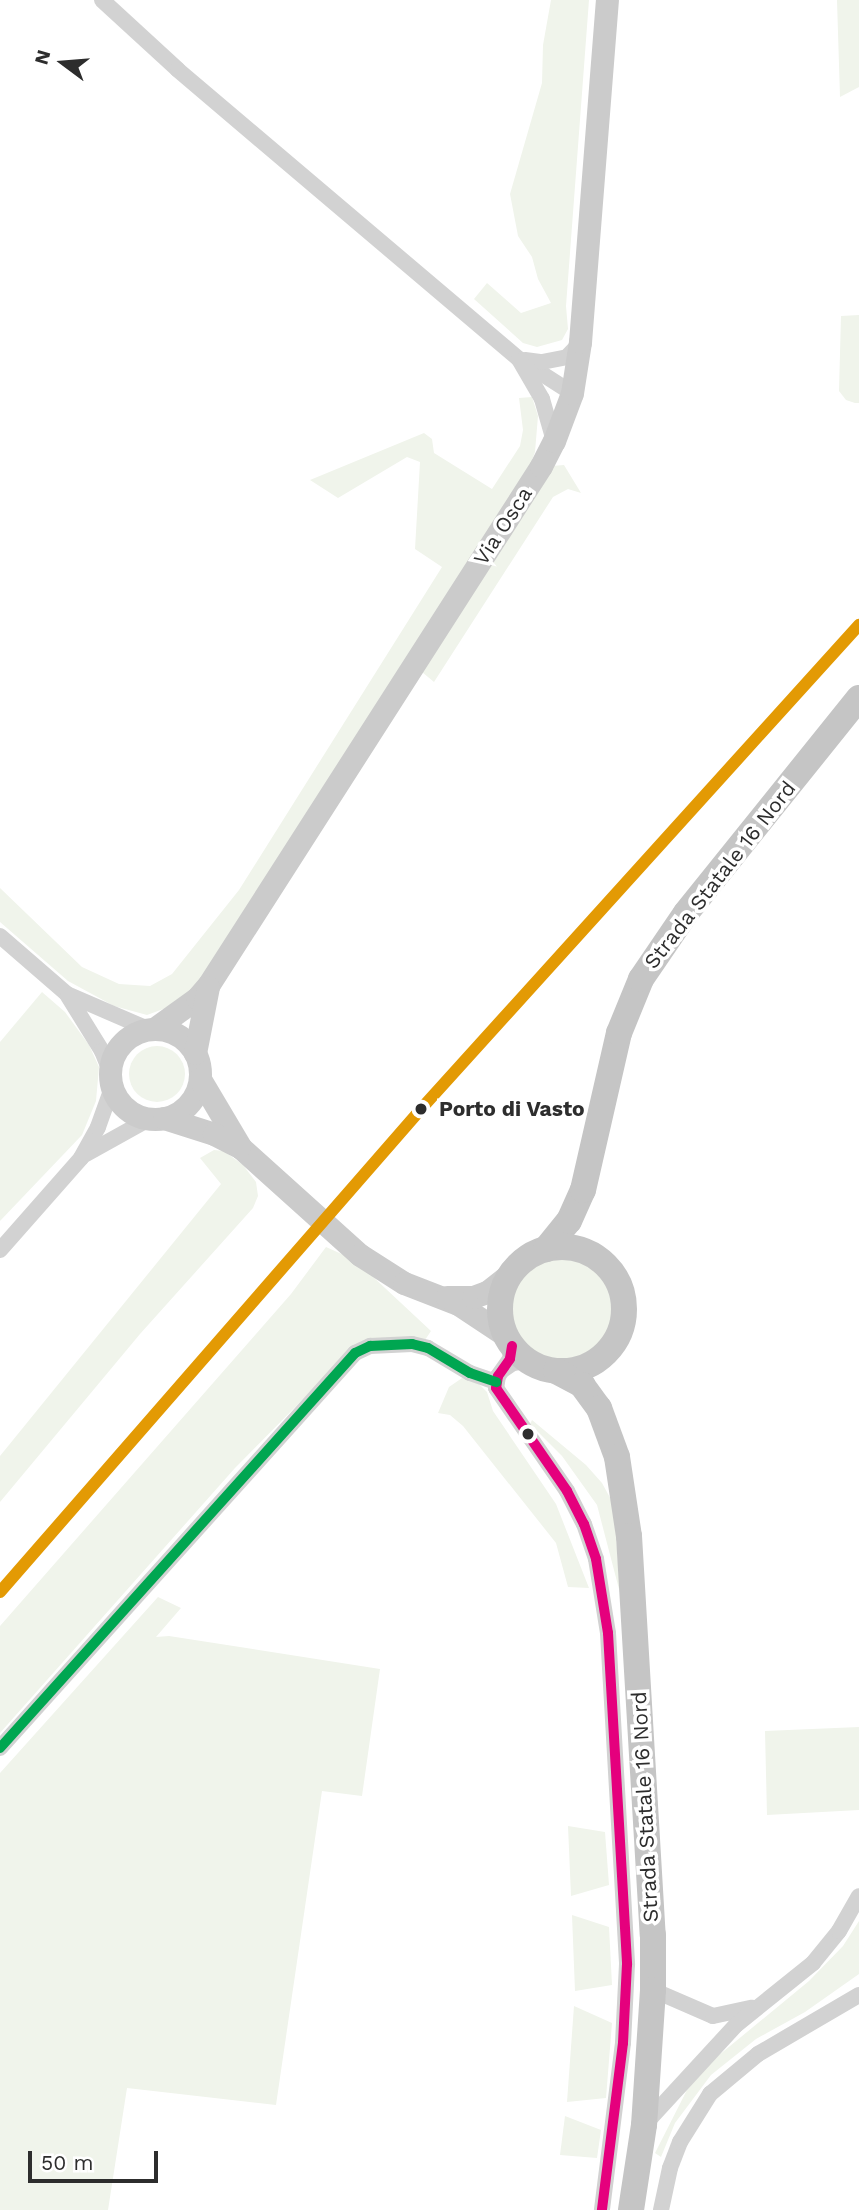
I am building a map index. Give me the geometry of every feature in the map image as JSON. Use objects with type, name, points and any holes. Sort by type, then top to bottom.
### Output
[{"type":"main road","name":"Strada Statale 16 Nord","points":[[546,1249],[569,1221],[583,1190],[612,1057],[630,1001],[641,979],[686,913],[859,698]]},
{"type":"main road","name":"Strada Statale 16 Nord","points":[[583,1190],[584,1225],[597,1258]]},
{"type":"main road","points":[[567,1247],[597,1258],[612,1273],[624,1304],[619,1333],[603,1356],[580,1368],[556,1371],[509,1359],[500,1303],[511,1273],[527,1257],[546,1249],[567,1247]]},
{"type":"main road","name":"Strada Statale 16 Nord","points":[[603,1356],[596,1388],[599,1408],[617,1457],[629,1536],[653,1935],[653,1990],[644,2124],[631,2210]]},
{"type":"main road","name":"Strada Statale 16 Nord","points":[[556,1371],[582,1385],[599,1408]]},
{"type":"street","points":[[102,0],[178,70],[519,359],[572,393]]},
{"type":"street","name":"Via Osca","points":[[151,1029],[197,998],[209,984],[541,466],[554,441],[572,393],[580,342],[607,0]]},
{"type":"street","points":[[519,359],[542,362],[567,357],[580,342]]},
{"type":"street","points":[[519,359],[542,399],[554,441]]},
{"type":"street","points":[[0,936],[67,993],[151,1029],[178,1035],[195,1053],[200,1079],[241,1148],[360,1255],[404,1283],[474,1312],[509,1359]]},
{"type":"street","name":"Via Osca","points":[[195,1053],[209,984]]},
{"type":"street","points":[[67,993],[102,1051],[111,1079],[126,1109],[202,1129],[241,1148]]},
{"type":"street","points":[[0,1250],[81,1157],[98,1127],[111,1079],[113,1056],[122,1043],[134,1034],[151,1029]]},
{"type":"street","points":[[81,1157],[156,1118],[188,1105],[200,1079]]},
{"type":"street","points":[[440,1297],[473,1297],[486,1292],[511,1273]]},
{"type":"street","points":[[0,1748],[355,1353],[370,1346],[412,1344],[428,1348],[470,1373],[509,1359]]},
{"type":"street","points":[[509,1359],[498,1394],[567,1491],[584,1524],[596,1559],[607,1621],[627,1964],[624,2043],[602,2210]]},
{"type":"street","points":[[644,2124],[716,2044],[797,1978],[826,1949],[859,1896]]},
{"type":"street","points":[[653,1990],[713,2016],[739,2012],[764,2003]]},
{"type":"street","points":[[661,2210],[670,2168],[680,2142],[710,2094],[758,2054],[859,1995]]},
{"type":"shaded area","points":[[551,0],[589,0],[566,306],[568,329],[562,340],[537,347],[523,343],[474,299],[487,283],[521,313],[551,303],[538,279],[532,257],[518,236],[510,194],[542,83],[543,45]]},
{"type":"shaded area","points":[[837,0],[859,0],[859,87],[840,97]]},
{"type":"shaded area","points":[[859,315],[859,403],[855,403],[846,400],[839,391],[841,316]]},
{"type":"shaded area","points":[[532,397],[538,416],[535,452],[529,468],[211,969],[177,1004],[147,1015],[114,1006],[68,981],[0,922],[0,888],[82,967],[119,984],[150,986],[172,974],[239,890],[442,567],[415,549],[420,462],[407,457],[338,498],[310,480],[424,433],[432,439],[434,453],[492,489],[520,446],[523,430],[519,398]]},
{"type":"shaded area","points":[[564,465],[581,493],[568,489],[553,497],[434,682],[422,672],[552,466]]},
{"type":"shaded area","points":[[42,992],[65,1012],[89,1045],[99,1067],[96,1101],[82,1135],[0,1221],[0,1042]]},
{"type":"shaded area","points":[[152,1046],[162,1046],[177,1054],[183,1063],[183,1085],[177,1094],[162,1102],[152,1102],[134,1090],[129,1079],[129,1069],[141,1051]]},
{"type":"shaded area","points":[[214,1150],[224,1151],[243,1165],[256,1182],[258,1196],[253,1208],[140,1334],[0,1502],[0,1456],[221,1184],[200,1158]]},
{"type":"shaded area","points":[[326,1247],[355,1260],[431,1331],[423,1343],[384,1342],[310,1392],[235,1468],[0,1733],[0,1626],[291,1294]]},
{"type":"shaded area","points":[[564,1256],[584,1260],[601,1271],[612,1288],[616,1308],[612,1328],[601,1345],[584,1356],[564,1360],[544,1356],[527,1345],[516,1328],[512,1308],[516,1288],[527,1271],[544,1260]]},
{"type":"shaded area","points":[[465,1376],[474,1379],[487,1392],[493,1411],[556,1504],[589,1588],[568,1587],[556,1543],[463,1426],[450,1415],[438,1413],[449,1387]]},
{"type":"shaded area","points":[[532,1420],[586,1465],[602,1483],[614,1505],[620,1593],[597,1505],[562,1456],[530,1424]]},
{"type":"shaded area","points":[[158,1597],[181,1608],[156,1637],[169,1636],[380,1669],[362,1796],[322,1791],[276,2105],[127,2088],[108,2210],[0,2210],[0,1773]]},
{"type":"shaded area","points":[[859,1727],[859,1810],[767,1815],[765,1731]]},
{"type":"shaded area","points":[[568,1826],[605,1832],[609,1885],[571,1896]]},
{"type":"shaded area","points":[[572,1915],[609,1927],[612,1985],[575,1991]]},
{"type":"shaded area","points":[[859,1921],[859,1974],[805,2012],[756,2039],[711,2075],[675,2123],[661,2157],[655,2153],[689,2086],[713,2060],[809,1981],[843,1946]]},
{"type":"shaded area","points":[[574,2006],[612,2023],[606,2098],[567,2102]]},
{"type":"shaded area","points":[[565,2116],[601,2130],[597,2158],[560,2155]]},
{"type":"transit line","points":[[0,1592],[421,1109],[859,625]]},
{"type":"transit line","points":[[0,1748],[355,1353],[370,1346],[412,1344],[428,1348],[470,1373],[496,1382]]},
{"type":"transit line","points":[[512,1346],[510,1359],[498,1376],[496,1388],[567,1491],[584,1524],[596,1559],[608,1633],[627,1964],[623,2043],[602,2210]]},
{"type":"place","name":"Porto di Vasto","points":[[421,1109]]}]
